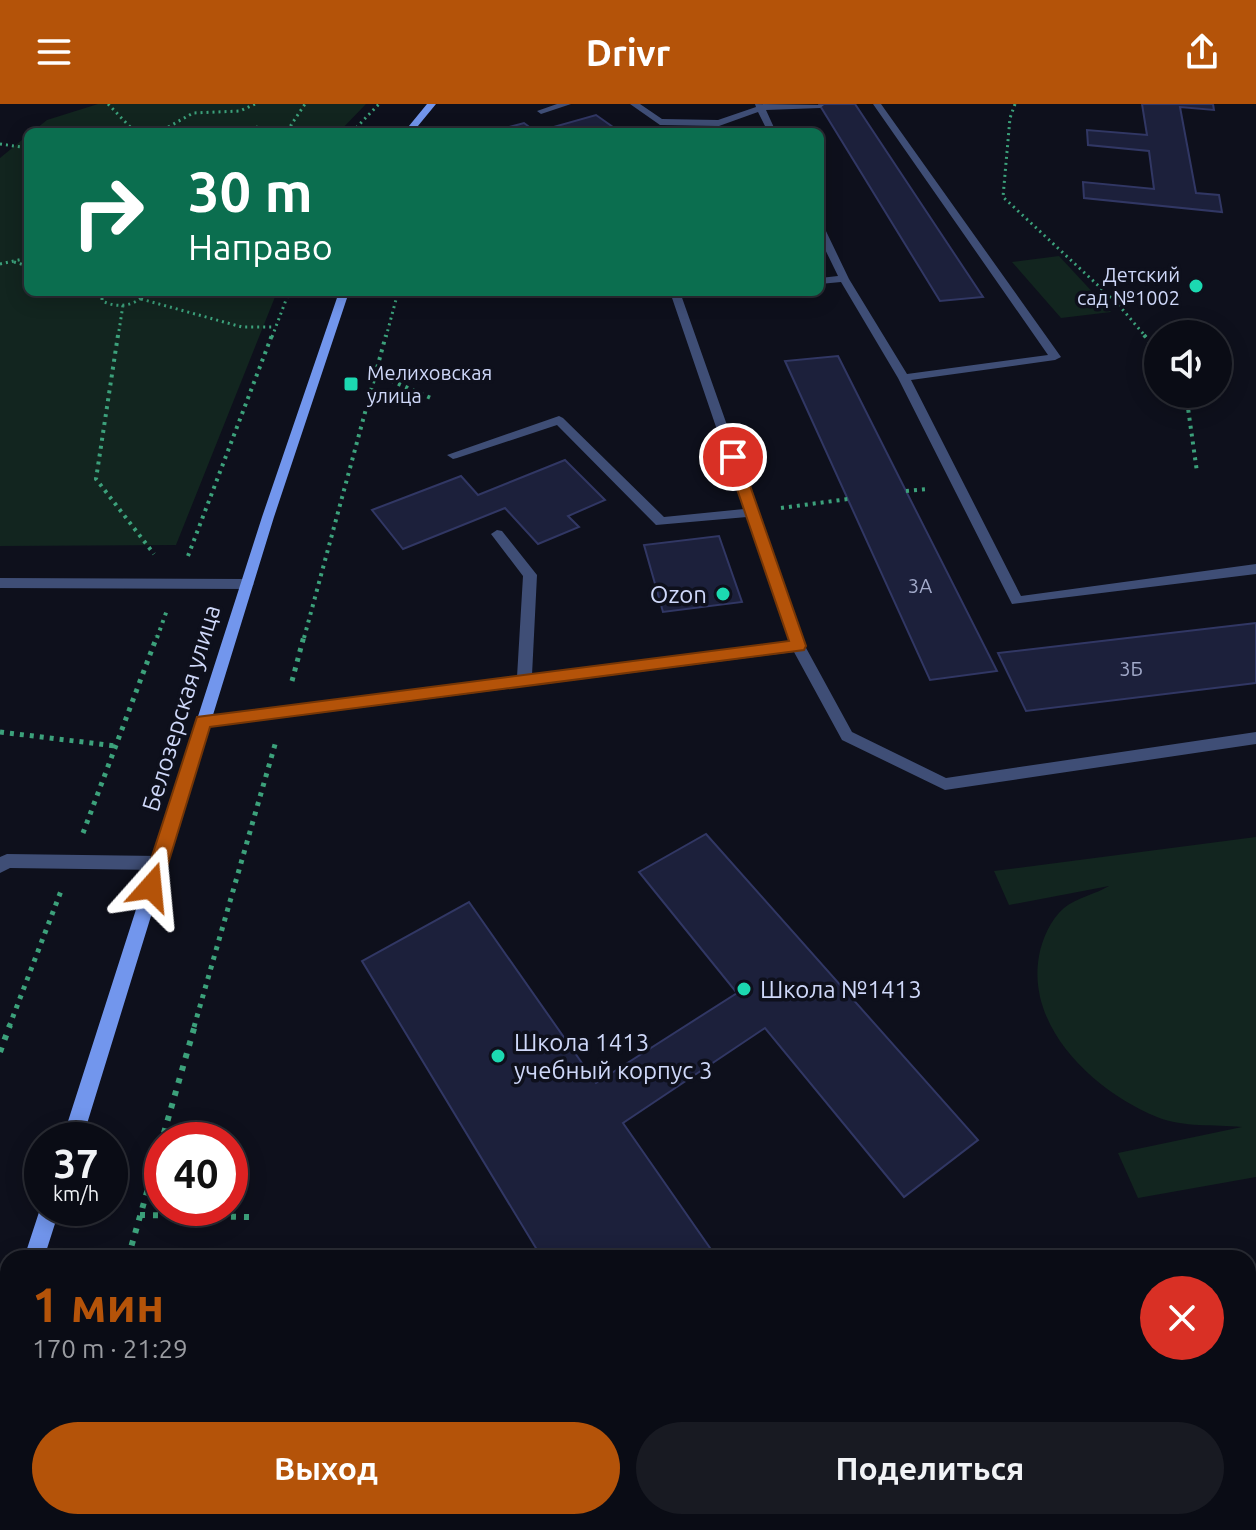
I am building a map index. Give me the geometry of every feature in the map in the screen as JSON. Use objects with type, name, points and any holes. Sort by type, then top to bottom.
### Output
[{"type":"street","points":[[411,128],[432,104]]},
{"type":"street","name":"Белозерская улица","points":[[78,1122],[247,584],[343,296]]},
{"type":"street","points":[[37,1250],[44,1226]]},
{"type":"lane","points":[[541,111],[567,104]]},
{"type":"lane","points":[[634,104],[660,122],[719,123],[760,106],[820,105]]},
{"type":"lane","points":[[877,104],[1055,357],[904,378]]},
{"type":"lane","points":[[760,106],[770,128]]},
{"type":"lane","points":[[824,237],[844,279],[904,378],[1017,601],[1256,569]]},
{"type":"lane","points":[[824,281],[844,279]]},
{"type":"lane","points":[[676,296],[798,646],[847,736],[945,784],[1256,738]]},
{"type":"lane","points":[[453,455],[559,420],[661,522],[752,512]]},
{"type":"lane","points":[[497,534],[530,575],[524,681]]},
{"type":"lane","points":[[0,583],[247,584]]},
{"type":"lane","points":[[203,722],[798,646]]},
{"type":"lane","points":[[0,866],[7,861],[159,863]]},
{"type":"path","points":[[108,104],[131,128]]},
{"type":"path","points":[[167,128],[193,113],[240,111],[255,104]]},
{"type":"path","points":[[292,128],[291,125],[305,104]]},
{"type":"path","points":[[356,128],[379,104]]},
{"type":"path","points":[[1015,104],[1010,118],[1003,197],[1117,303],[1144,335]]},
{"type":"path","points":[[256,127],[261,128]]},
{"type":"path","points":[[0,144],[24,147]]},
{"type":"path","points":[[0,264],[24,259]]},
{"type":"path","points":[[11,261],[24,265]]},
{"type":"path","points":[[100,296],[106,304],[123,305],[144,296]]},
{"type":"path","points":[[0,1052],[287,296]]},
{"type":"path","points":[[130,1250],[284,712],[397,296]]},
{"type":"path","points":[[141,299],[242,327],[275,327]]},
{"type":"path","points":[[123,305],[96,479],[177,583]]},
{"type":"path","points":[[376,374],[433,399]]},
{"type":"path","points":[[1188,408],[1197,472]]},
{"type":"path","points":[[752,512],[848,499]]},
{"type":"path","points":[[0,732],[116,746]]},
{"type":"path","points":[[140,1215],[249,1217]]},
{"type":"green space","points":[[98,104],[366,104],[343,128],[37,128],[47,120]]},
{"type":"green space","points":[[24,138],[24,296],[275,296],[176,545],[0,546],[0,158]]},
{"type":"green space","points":[[1059,256],[1111,312],[1061,318],[1012,262]]},
{"type":"green space","points":[[1256,837],[1256,1177],[1138,1198],[1118,1153],[1242,1127],[1189,1124],[1157,1117],[1111,1092],[1089,1074],[1070,1054],[1043,1008],[1038,983],[1039,956],[1048,930],[1064,908],[1109,886],[1009,905],[994,871]]},
{"type":"building","points":[[819,104],[855,104],[983,297],[940,301]]},
{"type":"building","points":[[1142,104],[1213,104],[1214,110],[1180,107],[1196,193],[1219,195],[1222,212],[1084,198],[1083,182],[1154,189],[1149,151],[1088,145],[1087,130],[1147,135]]},
{"type":"building","points":[[596,115],[614,128],[550,128]]},
{"type":"building","points":[[524,123],[531,128],[506,128]]},
{"type":"building","points":[[838,356],[997,671],[930,680],[785,361]]},
{"type":"building","points":[[565,460],[605,500],[568,516],[579,527],[538,544],[505,508],[403,549],[372,510],[461,476],[478,495]]},
{"type":"building","points":[[719,536],[742,602],[663,612],[644,545]]},
{"type":"building","points":[[1256,623],[1256,683],[1026,711],[998,653]]},
{"type":"building","name":"Школа 1413 учебный корпус 3","points":[[706,834],[978,1140],[904,1197],[765,1028],[623,1123],[711,1250],[537,1250],[362,961],[469,902],[596,1083],[737,993],[639,872]]},
{"type":"place","name":"Детский сад №1002","points":[[1196,286]]},
{"type":"place","name":"Мелиховская улица","points":[[351,384]]},
{"type":"place","name":"Ozon","points":[[723,594]]},
{"type":"place","name":"Школа №1413","points":[[744,989]]},
{"type":"place","name":"Школа 1413 учебный корпус 3","points":[[498,1056]]},
{"type":"route","points":[[151,887],[203,722],[798,646],[733,457]]}]
